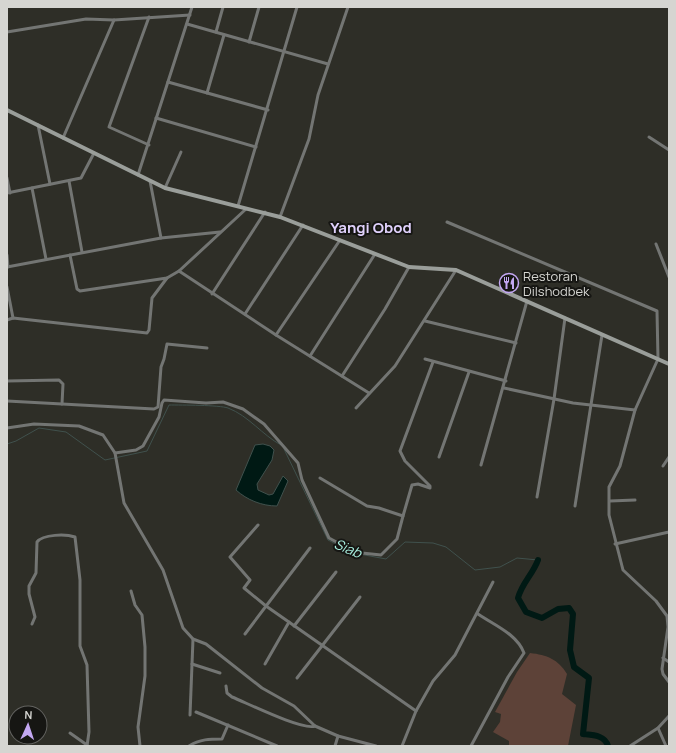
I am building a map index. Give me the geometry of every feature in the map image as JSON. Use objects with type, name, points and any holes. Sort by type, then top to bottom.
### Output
[{"type":"street","points":[[138,175],[149,146],[156,118],[192,7]]},
{"type":"street","points":[[216,32],[223,7]]},
{"type":"street","points":[[249,42],[259,7]]},
{"type":"street","points":[[238,206],[268,110],[297,7]]},
{"type":"street","points":[[280,217],[309,139],[318,95],[348,7]]},
{"type":"street","points":[[7,32],[86,20],[114,20],[190,15]]},
{"type":"street","points":[[149,17],[109,127],[149,146]]},
{"type":"street","points":[[63,138],[114,20]]},
{"type":"street","points":[[187,24],[328,64]]},
{"type":"street","points":[[207,93],[224,35]]},
{"type":"street","points":[[168,82],[268,110]]},
{"type":"street","points":[[7,110],[165,188],[246,209],[266,212],[409,267],[456,270],[669,364]]},
{"type":"street","points":[[156,118],[256,147]]},
{"type":"street","points":[[38,126],[50,184]]},
{"type":"street","points":[[649,137],[669,150]]},
{"type":"street","points":[[165,188],[181,152]]},
{"type":"street","points":[[7,178],[9,193],[83,177],[94,153]]},
{"type":"street","points":[[69,181],[82,252]]},
{"type":"street","points":[[150,181],[161,238]]},
{"type":"street","points":[[32,188],[46,259]]},
{"type":"street","points":[[70,255],[76,289],[80,291],[167,278],[179,271],[246,209]]},
{"type":"street","points":[[212,294],[266,212]]},
{"type":"street","points":[[446,222],[657,311],[658,359],[636,410],[620,466],[609,487],[610,515],[615,544],[623,570],[656,602],[666,616],[669,627],[663,658],[663,674],[669,682]]},
{"type":"street","points":[[245,314],[303,225]]},
{"type":"street","points":[[7,255],[8,267],[161,238],[220,232]]},
{"type":"street","points":[[276,335],[340,240]]},
{"type":"street","points":[[656,244],[669,277]]},
{"type":"street","points":[[310,356],[375,254]]},
{"type":"street","points":[[342,376],[385,309],[409,267]]},
{"type":"street","points":[[356,408],[395,366],[456,270]]},
{"type":"street","points":[[179,271],[212,294],[369,393]]},
{"type":"street","points":[[7,320],[13,318],[147,333],[149,330],[152,298],[167,278]]},
{"type":"street","points":[[7,287],[13,318]]},
{"type":"street","points":[[481,465],[506,381],[527,301]]},
{"type":"street","points":[[537,497],[554,399],[565,318]]},
{"type":"street","points":[[425,321],[516,343]]},
{"type":"street","points":[[575,506],[602,335]]},
{"type":"street","points":[[7,401],[154,409],[158,407],[161,367],[167,344],[207,348]]},
{"type":"street","points":[[425,359],[506,381]]},
{"type":"street","points":[[158,400],[163,401],[166,399],[206,403],[223,402],[243,409],[264,424],[298,463],[302,480],[329,538],[362,553],[381,555],[397,539],[412,485],[418,484],[430,488],[430,486],[405,461],[400,451],[433,362]]},
{"type":"street","points":[[439,457],[469,372]]},
{"type":"street","points":[[7,380],[59,380],[63,384],[62,404]]},
{"type":"street","points":[[504,388],[554,399],[636,410]]},
{"type":"street","points":[[115,453],[136,450],[142,446],[159,417],[163,401]]},
{"type":"street","points":[[7,428],[34,424],[79,426],[103,435],[115,453],[120,472],[124,503],[163,570],[183,628],[193,639],[206,644],[262,688],[294,706],[315,726],[338,736],[376,746]]},
{"type":"street","points":[[663,466],[669,457]]},
{"type":"street","points":[[320,478],[367,506],[379,508],[403,516]]},
{"type":"street","points":[[610,501],[635,500]]},
{"type":"street","points":[[258,525],[230,557],[250,580],[244,588],[266,606],[416,711]]},
{"type":"street","points":[[615,544],[669,532]]},
{"type":"street","points":[[32,624],[34,617],[29,594],[29,586],[36,573],[37,542],[42,537],[75,537],[80,580],[80,646],[87,665],[89,732],[87,746],[70,733]]},
{"type":"street","points":[[245,634],[310,548]]},
{"type":"street","points":[[294,626],[336,572]]},
{"type":"street","points":[[402,746],[416,711],[434,681],[454,655],[478,614],[493,582]]},
{"type":"street","points":[[132,590],[135,605],[142,615],[146,647],[145,676],[138,726],[140,746]]},
{"type":"street","points":[[297,678],[321,645],[360,597]]},
{"type":"street","points":[[471,746],[508,677],[524,653],[521,645],[509,634],[478,614]]},
{"type":"street","points":[[265,664],[289,622]]},
{"type":"street","points":[[190,715],[193,639]]},
{"type":"street","points":[[663,658],[669,662]]},
{"type":"street","points":[[192,664],[220,673]]},
{"type":"street","points":[[226,686],[227,693],[232,697],[295,724],[307,728],[315,726]]},
{"type":"street","points":[[196,712],[277,746]]},
{"type":"street","points":[[630,746],[658,728],[669,716]]},
{"type":"street","points":[[189,746],[196,742],[212,738],[222,739],[228,726]]},
{"type":"street","points":[[658,728],[666,746]]},
{"type":"street","points":[[335,746],[338,736]]},
{"type":"shaded area","points":[[530,653],[542,655],[556,661],[567,674],[562,694],[576,705],[568,746],[509,746],[509,741],[493,732],[500,722],[501,714],[495,712],[517,672]]},
{"type":"water","points":[[263,444],[270,446],[274,450],[272,460],[257,484],[258,490],[269,495],[273,494],[283,476],[288,481],[277,506],[255,502],[236,490],[255,445]]},
{"type":"waterway","name":"Siab","points":[[7,444],[16,441],[39,428],[66,432],[105,460],[147,451],[169,405],[175,405],[223,407],[236,411],[281,445]]},
{"type":"waterway","name":"Siab","points":[[284,449],[328,540],[354,553],[386,559],[405,542],[433,543],[446,547],[475,570],[500,567],[517,558],[538,560]]},
{"type":"waterway","name":"Siab","points":[[538,560],[518,598],[526,612],[542,618],[558,609],[569,608],[573,614],[570,650],[574,667],[589,678],[583,734],[594,735],[601,738],[608,746]]},
{"type":"place","name":"Restoran Dilshodbek","points":[[509,283]]},
{"type":"district","name":"Yangi Obod","points":[[371,227]]}]
